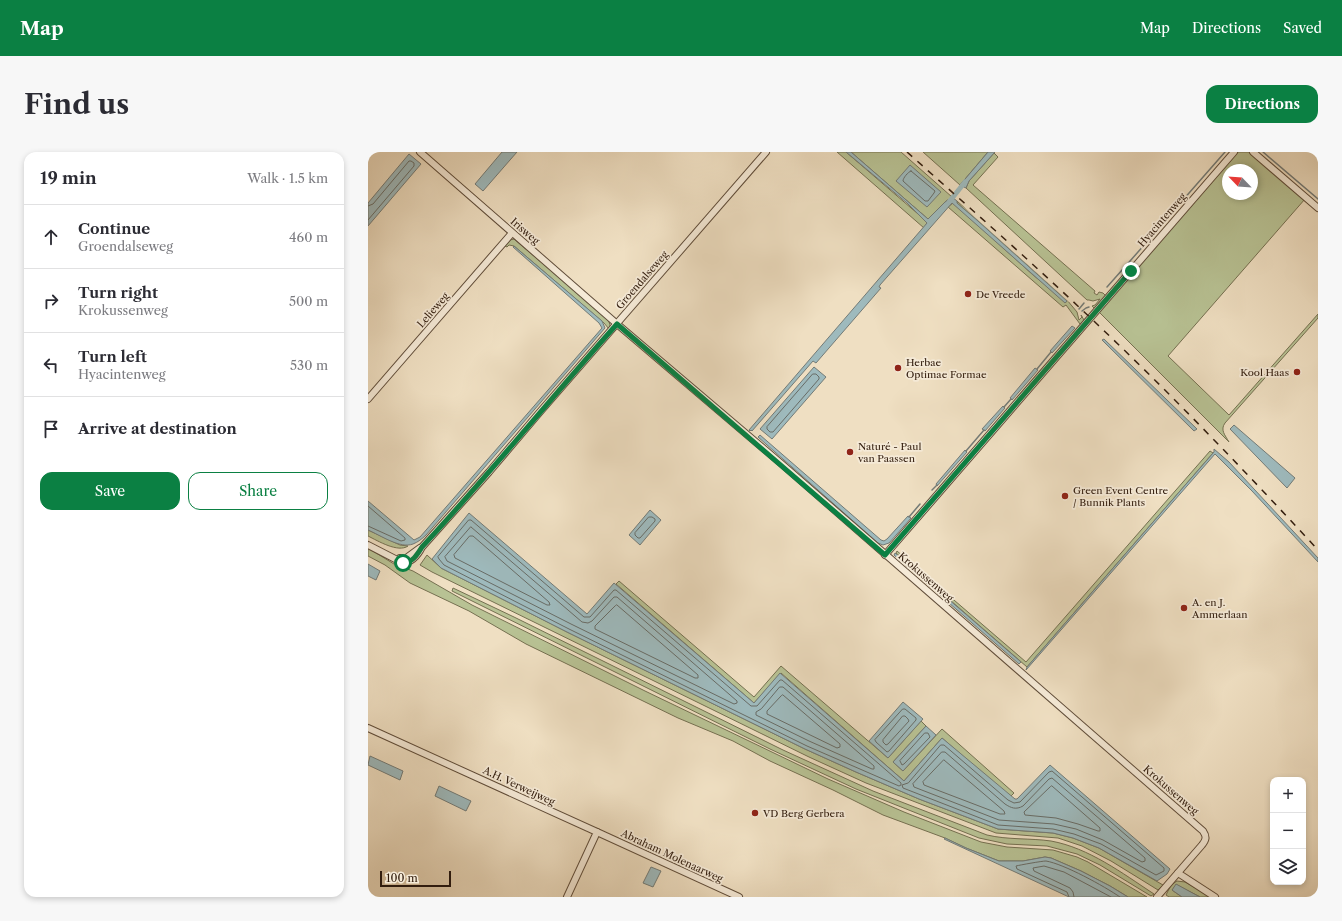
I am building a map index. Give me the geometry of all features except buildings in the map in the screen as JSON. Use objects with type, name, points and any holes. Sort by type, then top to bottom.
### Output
[{"type":"street","name":"Irisweg","points":[[420,152],[617,324]]},
{"type":"street","name":"Groendalseweg","points":[[410,563],[422,547],[489,472],[539,412],[766,152]]},
{"type":"street","name":"Hyacintenweg","points":[[885,555],[1234,152]]},
{"type":"street","points":[[1253,152],[1318,208]]},
{"type":"street","name":"Lelieweg","points":[[368,400],[512,233]]},
{"type":"street","name":"Krokussenweg","points":[[617,324],[1203,831],[1206,836],[1206,840],[1178,873]]},
{"type":"street","points":[[368,545],[403,563],[410,563]]},
{"type":"street","name":"Groendalseweg","points":[[400,558],[404,559],[422,547]]},
{"type":"street","points":[[388,554],[393,554],[410,563]]},
{"type":"street","name":"A.H. Verweijweg","points":[[368,728],[597,832]]},
{"type":"street","points":[[568,897],[597,832]]},
{"type":"street","name":"Abraham Molenaarweg","points":[[597,832],[739,897]]},
{"type":"street","points":[[1157,897],[1178,873],[1215,897]]},
{"type":"green space","points":[[837,152],[846,152],[925,220],[927,223],[924,228]]},
{"type":"green space","points":[[851,152],[901,152],[952,197],[928,219]]},
{"type":"green space","points":[[923,152],[988,152],[960,185]]},
{"type":"green space","points":[[1238,152],[1251,152],[1305,199],[1168,356],[1229,415],[1318,314],[1318,318],[1225,423],[1223,430],[1229,442],[1099,312],[1222,170],[1222,200],[1258,200],[1258,164],[1228,164]]},
{"type":"green space","points":[[994,153],[998,157],[973,185],[1095,291],[1094,293],[1097,295],[1099,292],[1103,293],[1106,296],[1095,309],[1092,306],[1095,305],[1100,299],[1093,301],[1087,300],[966,188],[969,181]]},
{"type":"green space","points":[[957,201],[1067,300],[1077,312],[1079,320],[1082,317],[1081,315],[1084,320],[1080,324],[1066,305],[1063,307],[948,207],[953,203],[955,204],[1033,275],[1067,302],[957,203]]},
{"type":"green space","points":[[514,239],[608,319],[610,325],[609,329],[604,323],[514,246],[505,246],[510,240]]},
{"type":"green space","points":[[1210,451],[1213,453],[1027,667],[896,553],[897,551],[1026,662]]},
{"type":"green space","points":[[368,530],[400,545],[408,546],[399,548],[388,546],[368,536]]},
{"type":"green space","points":[[368,548],[394,564],[413,571],[472,605],[645,691],[828,779],[904,812],[981,842],[1007,847],[1053,850],[1077,857],[1147,897],[1128,897],[1081,871],[1051,858],[1045,857],[1023,861],[999,861],[945,838],[883,815],[770,761],[733,741],[678,718],[526,644],[469,611],[410,583],[385,565],[368,556]]},
{"type":"green space","points":[[427,555],[441,568],[567,632],[805,749],[856,772],[919,799],[998,829],[1053,833],[1073,838],[1099,848],[1163,885],[1158,890],[1111,861],[1082,846],[1058,838],[996,833],[866,783],[809,757],[432,572],[420,565]]},
{"type":"green space","points":[[619,581],[754,697],[781,666],[888,758],[921,721],[926,726],[893,762],[903,771],[942,729],[1014,793],[1010,797],[942,738],[904,781],[781,673],[754,703],[616,584]]},
{"type":"green space","points":[[453,588],[783,750],[873,791],[987,835],[1003,838],[1051,841],[1079,849],[1105,862],[1154,894],[1151,896],[1100,865],[1077,854],[1047,846],[1007,844],[979,838],[856,789],[770,749],[452,591]]},
{"type":"green space","points":[[1177,881],[1185,882],[1211,897],[1200,897],[1177,885],[1172,890],[1182,897],[1169,897],[1166,895],[1171,885]]},
{"type":"water","points":[[502,152],[517,152],[483,191],[475,184]]},
{"type":"water","points":[[846,152],[851,152],[928,219],[952,197],[1067,301],[1065,303],[952,203],[880,285],[879,287],[881,288],[816,363],[813,361],[752,431],[750,431],[749,430],[927,223],[907,203]]},
{"type":"water","points":[[988,152],[995,152],[969,181],[966,188],[960,185]]},
{"type":"water","points":[[409,154],[421,164],[368,226],[368,203]]},
{"type":"water","points":[[910,165],[941,192],[927,207],[896,181]]},
{"type":"water","points":[[514,246],[602,321],[605,328],[426,535],[417,542],[408,545],[402,545],[390,541],[368,530],[368,501],[414,540],[420,537],[602,328],[599,323],[513,247]]},
{"type":"water","points":[[1072,326],[1075,328],[1052,353],[1050,351]]},
{"type":"water","points":[[1104,339],[1197,429],[1194,431],[1102,340]]},
{"type":"water","points":[[814,367],[826,377],[772,439],[760,429]]},
{"type":"water","points":[[1035,368],[1038,370],[1012,400],[1010,398]]},
{"type":"water","points":[[1003,406],[1005,408],[985,431],[982,429]]},
{"type":"water","points":[[1234,425],[1295,478],[1287,488],[1230,429]]},
{"type":"water","points":[[760,435],[881,540],[884,541],[887,539],[908,516],[911,518],[889,543],[883,545],[878,543],[758,437]]},
{"type":"water","points":[[1214,449],[1229,462],[1318,558],[1318,562],[1252,491],[1215,454],[1026,670],[1027,667],[1214,452]]},
{"type":"water","points":[[965,450],[967,452],[937,486],[936,484]]},
{"type":"water","points":[[650,510],[661,520],[640,545],[629,535]]},
{"type":"water","points":[[469,513],[587,614],[614,583],[754,703],[780,673],[904,781],[942,738],[1015,799],[1017,799],[1050,765],[1170,869],[1167,874],[1157,881],[1099,848],[1073,838],[1053,833],[998,829],[919,799],[805,749],[567,632],[441,568],[432,559]]},
{"type":"water","points":[[895,553],[1021,662],[1019,664],[894,555]]},
{"type":"water","points":[[368,564],[380,571],[376,580],[368,576]]},
{"type":"water","points":[[903,702],[923,719],[888,758],[869,741]]},
{"type":"water","points":[[926,726],[936,735],[903,771],[893,762]]},
{"type":"water","points":[[370,756],[403,771],[400,780],[368,765]]},
{"type":"water","points":[[439,786],[471,801],[466,811],[435,796]]},
{"type":"water","points":[[945,838],[999,861],[1023,861],[1045,857],[1051,858],[1081,871],[1128,897],[1069,897],[944,839]]},
{"type":"water","points":[[651,867],[661,871],[653,887],[643,883]]},
{"type":"water","points":[[1176,884],[1200,897],[1182,897],[1172,890]]},
{"type":"pier","points":[[960,204],[1059,291],[1069,300],[1069,302]]},
{"type":"waterway","points":[[1168,217],[1225,152]]},
{"type":"waterway","points":[[1263,152],[1318,199]]},
{"type":"waterway","points":[[949,202],[965,182]]},
{"type":"waterway","points":[[1107,287],[1161,226]]},
{"type":"waterway","points":[[1079,309],[1084,303]]},
{"type":"waterway","points":[[1082,311],[1089,307]]},
{"type":"waterway","points":[[1037,369],[1051,352]]},
{"type":"waterway","points":[[1004,407],[1011,399]]},
{"type":"waterway","points":[[966,451],[984,430]]},
{"type":"waterway","points":[[932,490],[937,485]]},
{"type":"waterway","points":[[909,517],[920,504]]},
{"type":"railway","points":[[907,152],[1027,259],[1126,352],[1210,436],[1318,550]]},
{"type":"place","name":"De Vreede","points":[[968,294]]},
{"type":"place","name":"Herbae Optimae Formae","points":[[898,368]]},
{"type":"place","name":"Kool Haas","points":[[1297,372]]},
{"type":"place","name":"Naturé - Paul van Paassen","points":[[850,452]]},
{"type":"place","name":"Green Event Centre / Bunnik Plants","points":[[1065,496]]},
{"type":"place","name":"A. en J. Ammerlaan","points":[[1184,608]]},
{"type":"place","name":"VD Berg Gerbera","points":[[755,813]]},
{"type":"route","points":[[403,563],[410,563],[415,558],[422,547],[617,324],[784,466],[885,555],[1131,271]]}]
